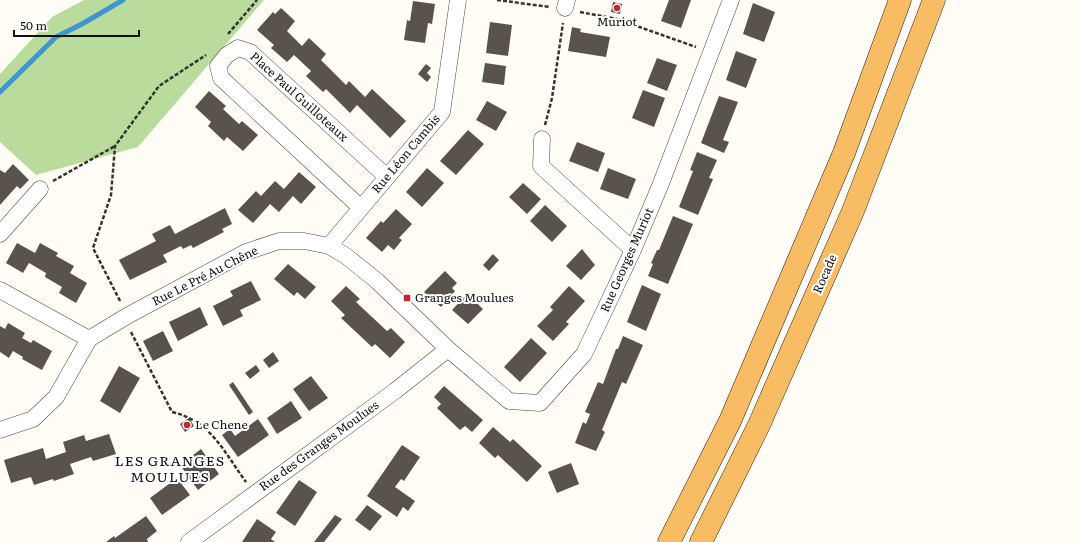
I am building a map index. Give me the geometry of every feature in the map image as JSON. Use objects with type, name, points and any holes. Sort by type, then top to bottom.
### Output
[{"type":"highway","points":[[668,542],[687,508],[730,420],[844,153],[900,0]]},
{"type":"highway","name":"Rocade","points":[[701,542],[759,425],[853,211],[934,0]]},
{"type":"street","name":"Rue Léon Cambis","points":[[329,246],[442,112],[458,0]]},
{"type":"street","name":"Rue Georges Muriot","points":[[448,348],[509,401],[540,403],[584,354],[633,250],[660,186],[731,0]]},
{"type":"street","name":"Place Paul Guilloteaux","points":[[361,208],[221,78],[218,66],[227,55],[238,48],[250,52],[387,177]]},
{"type":"street","points":[[542,139],[541,166],[633,250]]},
{"type":"street","points":[[0,234],[40,189]]},
{"type":"street","name":"Rue Le Pré Au Chêne","points":[[0,430],[33,419],[56,397],[89,339],[126,317],[246,252],[280,241],[304,241],[329,246],[346,256],[377,281],[448,348]]},
{"type":"street","points":[[0,290],[89,339]]},
{"type":"street","name":"Rue des Granges Moulues","points":[[189,542],[395,391],[448,348]]},
{"type":"path","points":[[226,36],[257,0]]},
{"type":"path","points":[[497,0],[566,4],[617,19],[711,52]]},
{"type":"path","points":[[542,139],[552,98],[566,4]]},
{"type":"path","points":[[40,189],[115,146],[159,86],[210,52]]},
{"type":"path","points":[[115,146],[111,195],[93,248],[172,412],[183,415],[203,425],[254,494]]},
{"type":"green space","points":[[84,0],[264,0],[138,147],[36,175],[0,142],[0,74],[52,17]]},
{"type":"building","points":[[669,0],[691,0],[681,28],[661,21]]},
{"type":"building","points":[[413,1],[435,4],[432,24],[428,23],[425,43],[404,40],[407,20],[410,21]]},
{"type":"building","name":"Muriot","points":[[613,2],[622,4],[620,14],[611,12]]},
{"type":"building","points":[[753,3],[775,12],[764,42],[743,34]]},
{"type":"building","points":[[281,8],[295,21],[287,31],[302,46],[309,38],[326,54],[321,60],[346,85],[349,81],[365,97],[372,89],[406,121],[390,138],[357,105],[350,113],[326,89],[323,92],[306,76],[311,71],[294,55],[287,62],[271,48],[274,45],[257,30],[273,12],[275,14]]},
{"type":"building","points":[[490,22],[512,25],[508,56],[486,53]]},
{"type":"building","points":[[572,27],[581,29],[580,32],[610,37],[606,57],[568,51]]},
{"type":"building","points":[[736,51],[757,59],[746,88],[726,80]]},
{"type":"building","points":[[657,58],[677,65],[667,91],[647,83]]},
{"type":"building","points":[[485,63],[506,66],[504,85],[482,82]]},
{"type":"building","points":[[426,64],[431,68],[427,73],[431,77],[427,82],[418,74]]},
{"type":"building","points":[[643,90],[665,98],[654,127],[632,118]]},
{"type":"building","points":[[209,91],[226,106],[223,109],[239,124],[242,121],[258,135],[243,151],[227,137],[224,141],[208,126],[211,122],[195,107]]},
{"type":"building","points":[[719,96],[738,102],[723,140],[729,142],[724,153],[701,143]]},
{"type":"building","points":[[487,101],[507,112],[496,131],[476,120]]},
{"type":"building","points":[[468,130],[484,144],[456,175],[440,161]]},
{"type":"building","points":[[577,142],[605,153],[598,172],[569,161]]},
{"type":"building","points":[[697,152],[717,160],[709,178],[713,179],[698,215],[679,207],[693,171],[690,170]]},
{"type":"building","points":[[13,164],[29,180],[20,189],[17,186],[0,205],[0,170],[5,173]]},
{"type":"building","points":[[427,168],[444,183],[422,207],[406,192]]},
{"type":"building","points":[[608,168],[636,179],[628,199],[600,189]]},
{"type":"building","points":[[299,172],[316,187],[301,204],[293,196],[279,212],[270,204],[253,223],[238,210],[256,191],[261,196],[275,181],[284,189]]},
{"type":"building","points":[[523,183],[541,199],[527,214],[509,197]]},
{"type":"building","points":[[545,205],[567,226],[552,242],[530,221]]},
{"type":"building","points":[[225,208],[232,224],[222,229],[224,232],[193,248],[191,245],[183,249],[181,246],[163,255],[167,262],[130,280],[119,260],[156,241],[152,234],[170,225],[175,234]]},
{"type":"building","points":[[396,209],[412,224],[399,238],[402,240],[394,250],[388,245],[382,252],[366,238],[381,221],[383,223]]},
{"type":"building","points":[[673,216],[693,224],[668,284],[648,276],[653,264],[651,263],[657,250],[659,250]]},
{"type":"building","points":[[17,243],[35,253],[40,243],[58,253],[56,256],[74,266],[70,273],[87,283],[76,303],[59,293],[62,287],[45,277],[46,273],[29,263],[23,273],[6,263]]},
{"type":"building","points":[[582,249],[595,265],[581,280],[566,266]]},
{"type":"building","points":[[493,254],[499,260],[489,271],[483,265]]},
{"type":"building","points":[[288,264],[316,287],[305,299],[297,292],[294,296],[274,279]]},
{"type":"building","points":[[445,271],[457,283],[452,288],[455,291],[441,307],[424,292]]},
{"type":"building","points":[[251,281],[261,300],[240,310],[243,316],[223,326],[213,306],[233,296],[230,291]]},
{"type":"building","points":[[642,285],[661,294],[646,331],[627,322]]},
{"type":"building","points":[[346,286],[360,299],[356,302],[387,331],[391,328],[405,342],[390,358],[375,344],[372,347],[341,318],[345,315],[331,301]]},
{"type":"building","points":[[569,286],[585,301],[566,322],[569,324],[553,341],[537,326],[553,310],[550,307]]},
{"type":"building","points":[[467,294],[483,309],[468,324],[452,310]]},
{"type":"building","points":[[200,307],[208,325],[178,341],[169,322]]},
{"type":"building","points":[[8,323],[25,333],[22,338],[31,343],[33,340],[52,351],[42,370],[22,359],[23,357],[13,351],[9,358],[0,352],[0,326],[5,329]]},
{"type":"building","points":[[163,331],[173,351],[153,361],[143,341]]},
{"type":"building","points":[[623,336],[643,345],[626,384],[622,382],[602,430],[605,432],[596,451],[575,443],[583,422],[586,424],[590,414],[585,412],[598,382],[603,384],[616,349],[618,349]]},
{"type":"building","points":[[531,338],[547,353],[520,382],[504,367]]},
{"type":"building","points":[[273,352],[279,361],[269,368],[263,360]]},
{"type":"building","points":[[256,365],[260,371],[250,379],[245,373]]},
{"type":"building","points":[[119,366],[140,378],[120,413],[100,401]]},
{"type":"building","points":[[311,376],[328,398],[309,411],[293,389]]},
{"type":"building","points":[[233,382],[253,412],[249,415],[229,385]]},
{"type":"building","points":[[444,386],[483,420],[472,432],[465,426],[460,430],[437,408],[441,404],[434,397]]},
{"type":"building","points":[[291,401],[302,418],[277,434],[267,418]]},
{"type":"building","name":"Le Chene","points":[[189,418],[194,426],[185,432],[180,424]]},
{"type":"building","points":[[258,419],[269,435],[238,457],[222,435],[230,429],[235,436]]},
{"type":"building","points":[[493,427],[510,442],[513,439],[542,466],[527,482],[498,455],[495,458],[479,443]]},
{"type":"building","points":[[109,434],[116,454],[93,461],[91,457],[70,464],[74,474],[54,481],[53,479],[34,485],[31,477],[11,483],[4,460],[43,448],[46,459],[66,452],[63,442],[84,435],[86,441]]},
{"type":"building","points":[[402,445],[420,457],[404,481],[401,479],[395,487],[415,501],[408,511],[403,507],[397,517],[367,496]]},
{"type":"building","points":[[201,449],[219,474],[198,490],[180,465]]},
{"type":"building","points":[[571,463],[579,484],[557,493],[548,472]]},
{"type":"building","points":[[177,478],[190,495],[162,515],[150,498]]},
{"type":"building","points":[[299,480],[317,492],[295,526],[276,513]]},
{"type":"building","points":[[367,505],[382,516],[370,531],[355,520]]},
{"type":"building","points":[[335,515],[342,519],[324,542],[314,542]]},
{"type":"building","points":[[146,516],[157,531],[147,539],[148,542],[106,542],[114,536],[115,538]]},
{"type":"building","points":[[257,519],[276,532],[271,539],[275,542],[242,542]]},
{"type":"waterway","points":[[0,92],[56,37],[123,0]]},
{"type":"place","name":"Muriot","points":[[617,8]]},
{"type":"place","name":"Granges Moulues","points":[[407,298]]},
{"type":"place","name":"Le Chene","points":[[187,425]]},
{"type":"district","name":"LES GRANGES MOULUES","points":[[170,470]]}]
